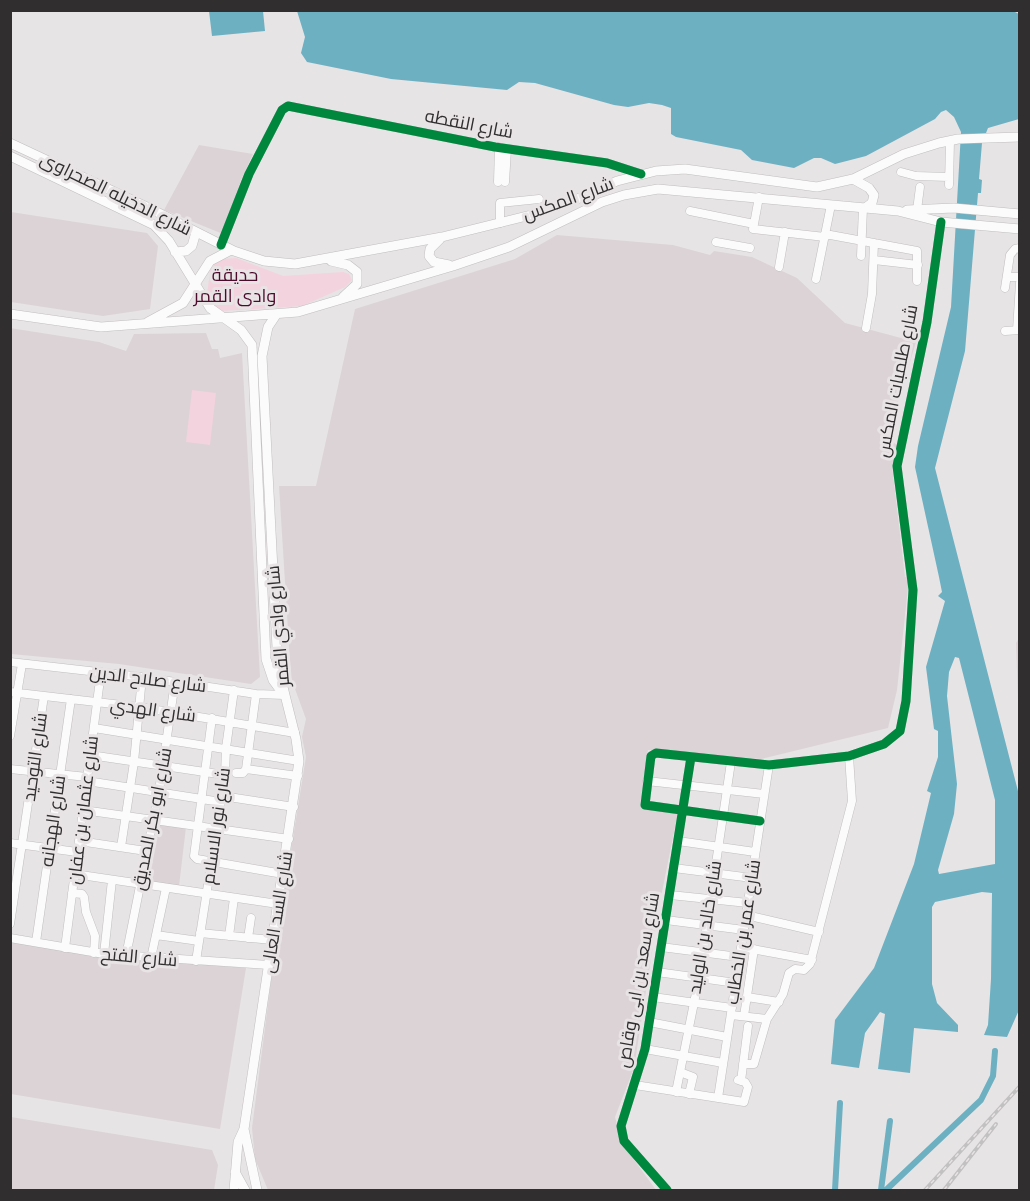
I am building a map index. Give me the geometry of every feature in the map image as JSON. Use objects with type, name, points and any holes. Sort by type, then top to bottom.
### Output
[{"type":"main road","name":"شارع المكس","points":[[221,245],[249,257],[280,263],[327,260],[442,237],[553,209],[617,181],[641,174],[685,169],[817,187],[854,179],[904,154],[954,140],[1020,137]]},
{"type":"main road","name":"شارع الدخيله الصحراوى","points":[[10,143],[221,245]]},
{"type":"main road","points":[[27,165],[32,153]]},
{"type":"main road","name":"شارع الدخيله الصحراوى","points":[[10,156],[154,225],[164,235],[210,308],[226,319]]},
{"type":"main road","points":[[854,179],[869,188],[874,195],[872,203],[864,208]]},
{"type":"main road","name":"شارع المكس","points":[[10,314],[83,326],[143,325],[276,315],[339,301],[509,247],[602,202],[624,195],[670,189],[898,211],[954,208],[1020,214]]},
{"type":"main road","name":"شارع المكس","points":[[898,211],[951,224],[1020,229]]},
{"type":"main road","points":[[175,252],[186,251],[192,246],[196,232]]},
{"type":"main road","points":[[442,237],[430,249],[429,256],[434,262],[453,266]]},
{"type":"main road","points":[[143,325],[183,303],[210,261],[231,250]]},
{"type":"main road","points":[[327,260],[348,265],[357,272],[357,284],[339,301]]},
{"type":"main road","name":"شارع وادي القمر","points":[[276,315],[263,341],[262,356],[277,659],[285,695]]},
{"type":"main road","name":"شارع وادي القمر","points":[[226,319],[247,335],[254,350],[266,659],[273,680],[285,695]]},
{"type":"main road","name":"شارع السد العالى","points":[[244,1129],[298,776],[299,761],[295,733],[285,695]]},
{"type":"main road","points":[[234,1191],[238,1142],[244,1129]]},
{"type":"main road","points":[[244,1129],[254,1180],[259,1191]]},
{"type":"main road","points":[[235,1172],[245,1191]]},
{"type":"street","name":"شارع النقطه","points":[[221,245],[249,174],[284,108],[290,107],[503,148],[614,164],[641,174]]},
{"type":"street","points":[[901,172],[949,181],[954,140]]},
{"type":"street","points":[[501,182],[503,148]]},
{"type":"street","points":[[917,210],[920,187]]},
{"type":"street","points":[[754,226],[759,197]]},
{"type":"street","points":[[500,223],[500,203],[539,199]]},
{"type":"street","points":[[816,279],[831,205]]},
{"type":"street","points":[[861,256],[864,208]]},
{"type":"street","points":[[690,211],[785,232],[916,250],[920,254],[917,281]]},
{"type":"street","name":"شارع طلمبات المكس","points":[[849,756],[890,741],[903,724],[913,590],[897,466],[927,321],[941,222]]},
{"type":"street","points":[[779,267],[785,232]]},
{"type":"street","points":[[716,242],[750,248]]},
{"type":"street","points":[[866,327],[874,243]]},
{"type":"street","points":[[1005,288],[1012,251],[1020,248]]},
{"type":"street","points":[[874,260],[918,265]]},
{"type":"street","points":[[1007,277],[1020,277]]},
{"type":"street","points":[[1005,331],[1018,330],[1020,283]]},
{"type":"street","name":"شارع صلاح الدين","points":[[10,662],[142,677],[256,694],[285,695]]},
{"type":"street","points":[[10,736],[14,692],[22,664]]},
{"type":"street","name":"شارع عثمان بن عفان","points":[[65,948],[101,672]]},
{"type":"street","points":[[121,847],[134,762],[142,677]]},
{"type":"street","name":"شارع ابو بكر الصديق","points":[[126,957],[164,766],[175,682]]},
{"type":"street","name":"شارع نور الاسلام","points":[[196,962],[225,775],[226,748],[234,690]]},
{"type":"street","name":"شارع الهدي","points":[[14,692],[140,707],[295,733]]},
{"type":"street","points":[[236,773],[243,773],[246,769],[256,694]]},
{"type":"street","name":"شارع التوحيد","points":[[10,924],[44,696]]},
{"type":"street","name":"شارع الهجانه","points":[[36,942],[71,699]]},
{"type":"street","points":[[212,718],[194,856],[211,862],[283,874]]},
{"type":"street","points":[[94,728],[299,761]]},
{"type":"street","points":[[744,1064],[753,1064],[767,1019],[779,1002],[789,973],[795,969],[808,968],[812,960],[852,801],[849,756],[769,765],[656,753],[651,756],[644,802],[647,805],[760,821]]},
{"type":"street","points":[[90,755],[225,775]]},
{"type":"street","name":"شارع سعد بن ابى وقاص","points":[[667,1191],[629,1147],[622,1134],[622,1118],[635,1085],[645,1049],[691,757]]},
{"type":"street","name":"شارع خالد بن الوليد","points":[[676,1092],[699,978],[731,762]]},
{"type":"street","name":"شارع عمر بن الخطاب","points":[[718,1098],[769,765]]},
{"type":"street","points":[[10,769],[60,774],[201,799],[294,807]]},
{"type":"street","points":[[246,769],[298,776]]},
{"type":"street","points":[[647,781],[764,794]]},
{"type":"street","points":[[83,810],[289,839]]},
{"type":"street","points":[[79,841],[146,851]]},
{"type":"street","points":[[678,841],[756,852]]},
{"type":"street","points":[[10,843],[77,852]]},
{"type":"street","points":[[674,868],[752,878]]},
{"type":"street","points":[[74,874],[278,904]]},
{"type":"street","points":[[104,954],[112,880]]},
{"type":"street","points":[[151,958],[166,888]]},
{"type":"street","points":[[72,893],[84,896],[86,912],[95,936],[94,953]]},
{"type":"street","points":[[669,895],[748,903]]},
{"type":"street","points":[[229,936],[234,898]]},
{"type":"street","points":[[746,915],[819,932]]},
{"type":"street","points":[[248,938],[251,918]]},
{"type":"street","points":[[666,920],[744,930]]},
{"type":"street","points":[[156,935],[229,936],[272,940]]},
{"type":"street","points":[[95,936],[106,937]]},
{"type":"street","name":"شارع الفتح","points":[[10,938],[126,957],[269,965]]},
{"type":"street","points":[[661,946],[740,957]]},
{"type":"street","points":[[741,947],[812,960]]},
{"type":"street","points":[[744,1016],[754,949]]},
{"type":"street","points":[[657,972],[736,983]]},
{"type":"street","points":[[653,997],[767,1019]]},
{"type":"street","points":[[747,998],[779,1002]]},
{"type":"street","points":[[649,1022],[728,1036]]},
{"type":"street","points":[[635,1085],[742,1102],[746,1100],[748,1087],[739,1081],[744,1064],[748,1026]]},
{"type":"street","points":[[746,1045],[758,1047]]},
{"type":"street","points":[[645,1049],[723,1063]]},
{"type":"street","points":[[680,1072],[693,1077],[689,1094]]},
{"type":"shaded area","points":[[199,145],[253,154],[241,180],[223,234],[164,210]]},
{"type":"shaded area","points":[[11,212],[147,233],[158,246],[150,309],[103,316],[11,302]]},
{"type":"shaded area","points":[[557,235],[673,245],[710,255],[714,251],[752,257],[797,278],[845,323],[916,342],[887,438],[897,445],[892,466],[905,577],[909,578],[897,690],[888,728],[761,759],[648,750],[640,805],[678,812],[659,907],[634,1068],[615,1117],[621,1142],[656,1190],[268,1190],[255,1159],[252,1128],[276,943],[306,757],[302,737],[306,719],[291,678],[279,486],[316,486],[355,309],[515,259]]},
{"type":"shaded area","points":[[10,328],[99,342],[126,351],[134,334],[206,333],[212,349],[218,349],[220,358],[242,353],[260,677],[251,684],[119,664],[11,654]]},
{"type":"shaded area","points":[[1019,638],[1019,726],[1016,643]]},
{"type":"shaded area","points":[[157,823],[186,827],[179,886],[146,881]]},
{"type":"shaded area","points":[[10,940],[105,957],[246,968],[220,1129],[11,1094]]},
{"type":"shaded area","points":[[11,1117],[212,1150],[218,1165],[214,1190],[11,1190]]},
{"type":"green space","name":"حديقة وادى القمر","points":[[236,258],[283,276],[343,272],[349,274],[352,280],[345,287],[302,306],[220,311],[212,307],[207,295],[210,271],[215,263],[223,259]]},
{"type":"green space","points":[[192,390],[216,393],[210,445],[186,442]]},
{"type":"water","points":[[1011,10],[1019,14],[1019,119],[988,128],[982,143],[979,179],[982,180],[981,193],[978,193],[965,351],[935,468],[1019,795],[1019,1010],[1007,1037],[984,1035],[988,1025],[991,979],[992,893],[982,892],[935,902],[932,907],[932,984],[937,1003],[958,1025],[958,1032],[914,1028],[910,1073],[878,1069],[885,1014],[880,1012],[865,1033],[859,1068],[831,1064],[835,1020],[874,968],[914,864],[931,793],[927,791],[938,757],[938,731],[934,729],[926,667],[945,601],[938,596],[942,592],[915,467],[951,307],[961,132],[954,117],[946,110],[941,112],[935,119],[866,156],[835,164],[821,158],[814,158],[794,168],[752,160],[741,150],[676,137],[671,134],[671,108],[662,105],[649,103],[628,107],[614,105],[535,83],[519,82],[507,90],[391,79],[307,62],[301,53],[305,37],[297,11]],"holes":[[[955,657],[959,658],[995,800],[995,864],[939,874],[938,870],[954,814],[957,784],[947,696],[949,672]]]},
{"type":"water","points":[[209,11],[263,11],[265,31],[212,36]]},
{"type":"waterway","points":[[886,1190],[981,1100],[993,1076],[995,1051]]},
{"type":"waterway","points":[[835,1190],[840,1103]]},
{"type":"waterway","points":[[881,1190],[890,1121]]},
{"type":"railway","points":[[925,1190],[1020,1086]]},
{"type":"railway","points":[[944,1190],[996,1124]]},
{"type":"cycle path","points":[[221,245],[249,174],[282,110],[288,106],[495,147],[607,163],[641,174]]},
{"type":"cycle path","points":[[760,821],[645,805],[651,756],[656,753],[769,765],[849,756],[884,744],[900,731],[906,701],[913,590],[897,466],[927,322],[941,222]]},
{"type":"cycle path","points":[[667,1190],[624,1141],[621,1126],[645,1049],[691,757]]}]
